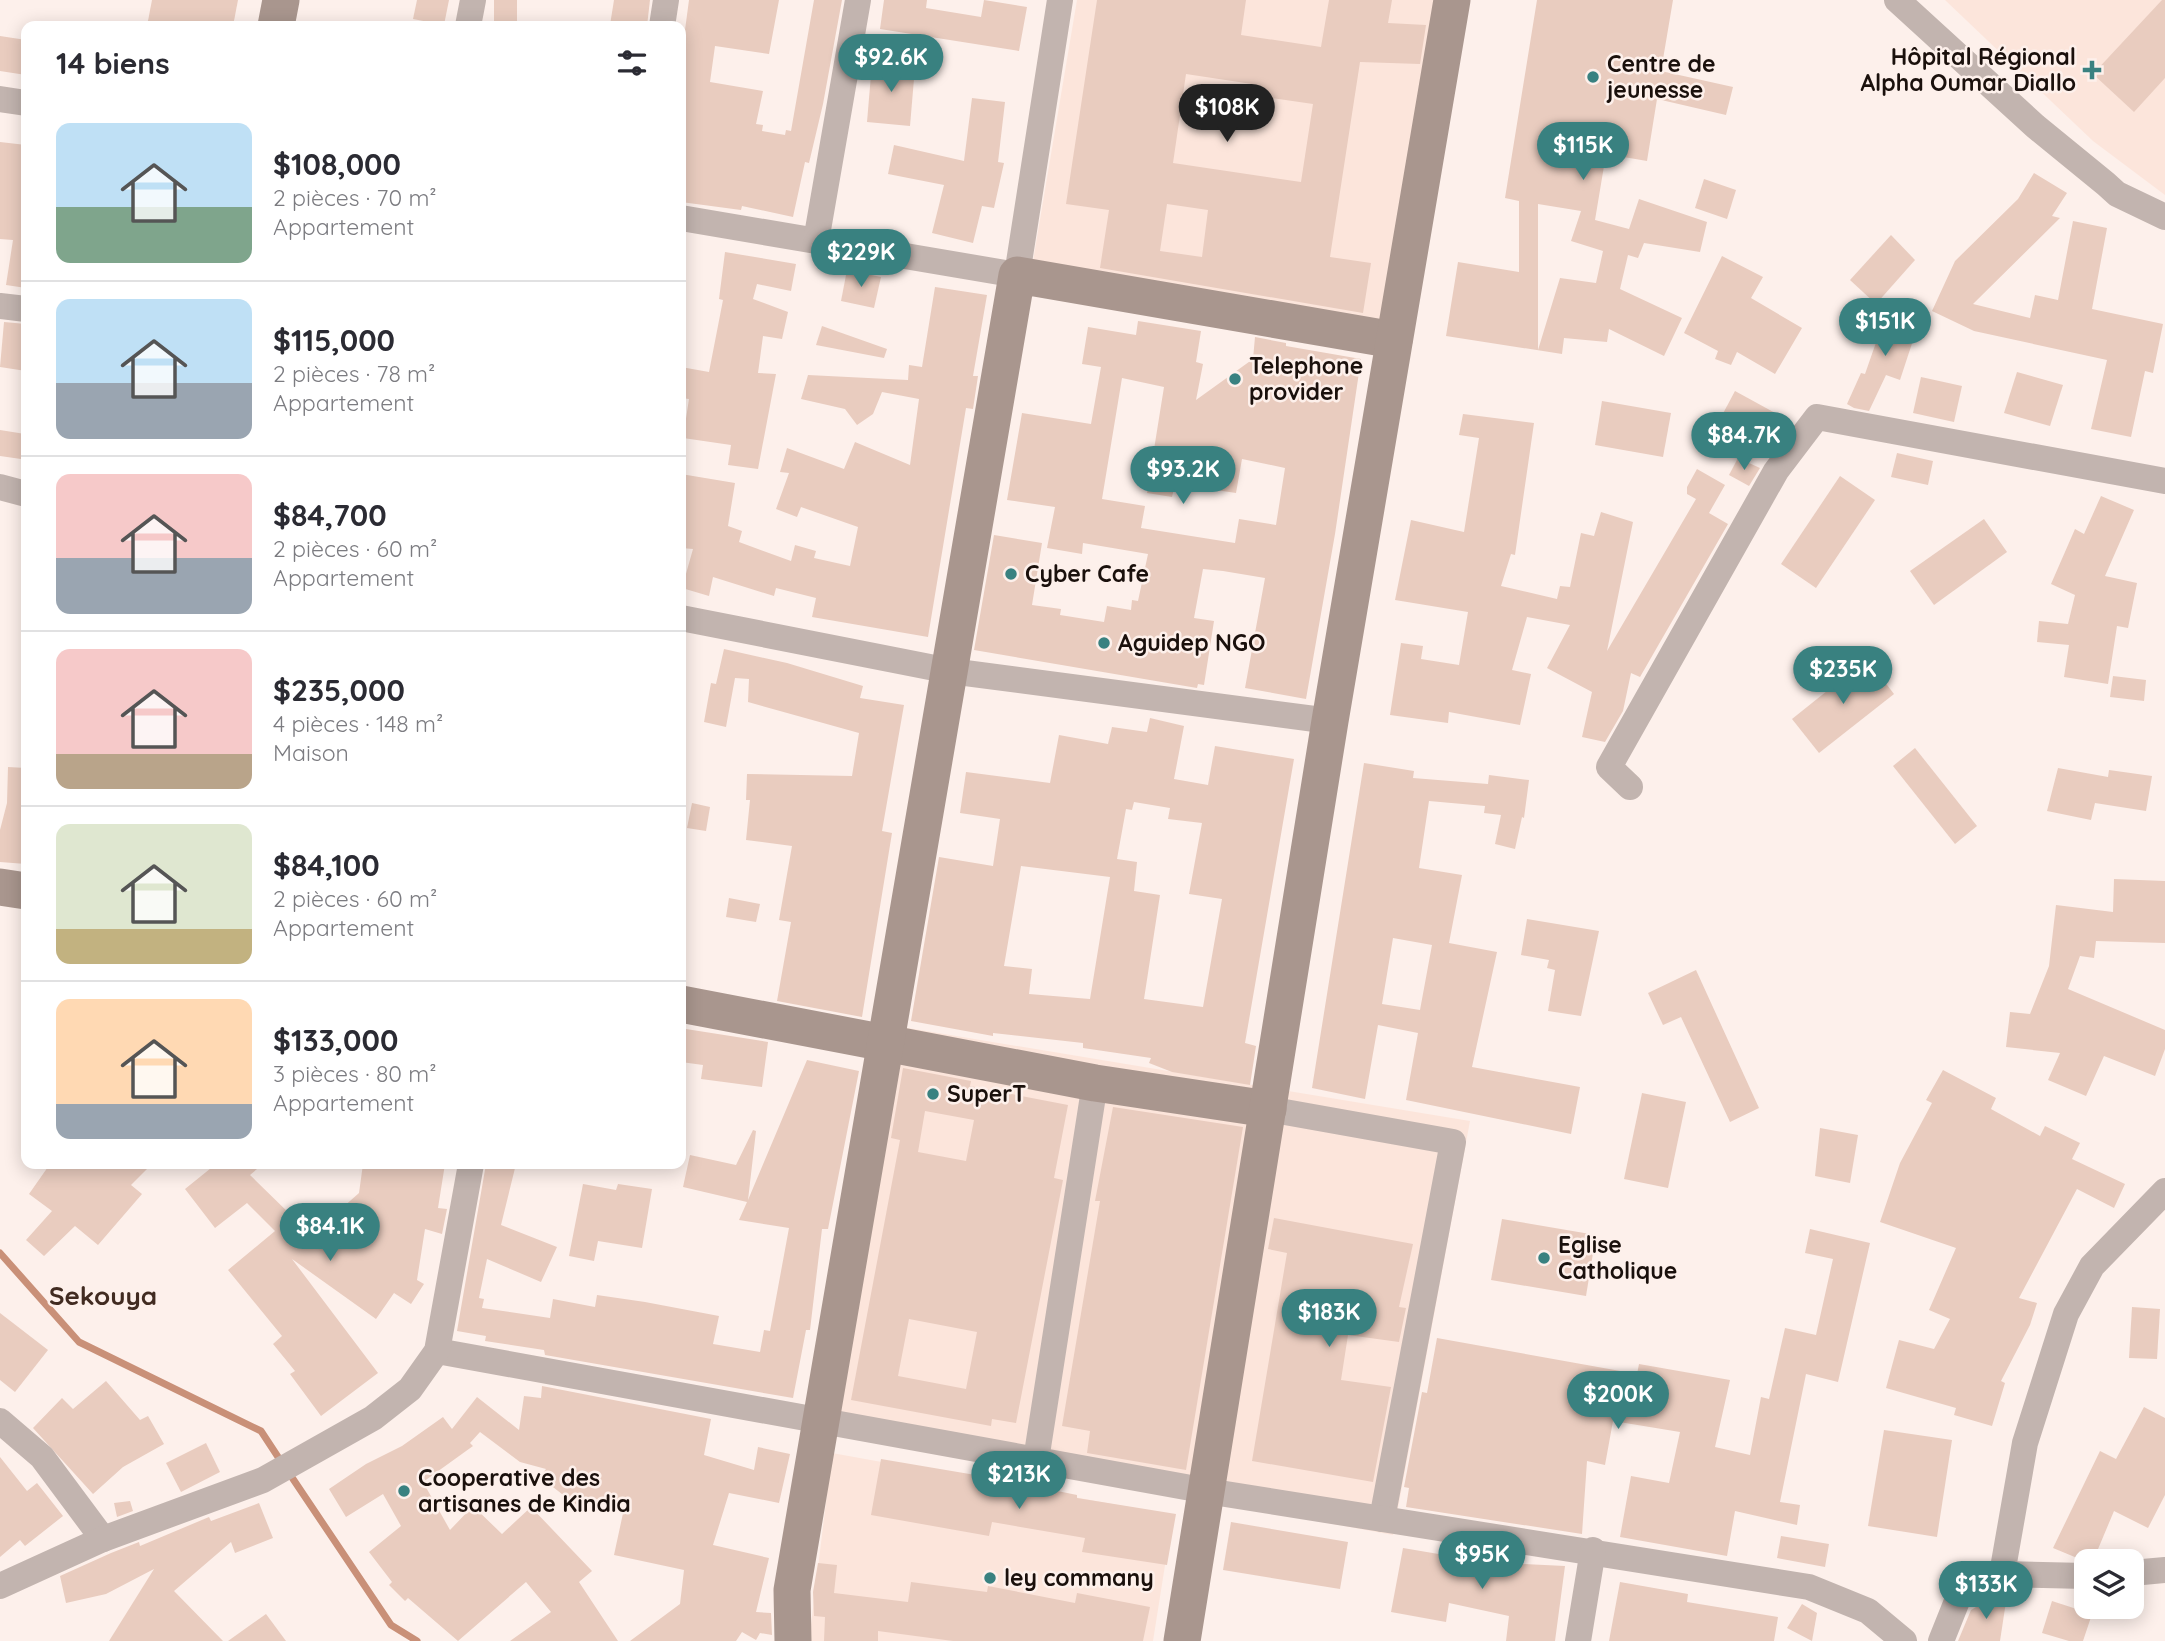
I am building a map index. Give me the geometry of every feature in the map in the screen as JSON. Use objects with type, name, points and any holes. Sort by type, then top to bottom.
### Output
[{"type":"main road","points":[[277,21],[281,0]]},
{"type":"main road","points":[[1182,1641],[1330,721],[1452,0]]},
{"type":"main road","points":[[793,1641],[792,1590],[1017,275],[1394,340]]},
{"type":"main road","points":[[0,887],[21,890]]},
{"type":"main road","points":[[686,1005],[1095,1083],[1268,1109]]},
{"type":"street","points":[[469,21],[473,0]]},
{"type":"street","points":[[663,21],[666,0]]},
{"type":"street","points":[[816,242],[858,0]]},
{"type":"street","points":[[686,219],[1017,275],[1060,0]]},
{"type":"street","points":[[1896,0],[2035,125],[2111,189],[2165,217]]},
{"type":"street","points":[[0,99],[21,102]]},
{"type":"street","points":[[0,306],[21,308]]},
{"type":"street","points":[[1630,787],[1609,767],[1776,471],[1817,416],[2165,481]]},
{"type":"street","points":[[0,487],[21,493]]},
{"type":"street","points":[[686,619],[950,671],[1330,721]]},
{"type":"street","points":[[1036,1460],[1095,1083]]},
{"type":"street","points":[[1268,1109],[1454,1142],[1382,1519]]},
{"type":"street","points":[[0,1586],[103,1539],[263,1480],[373,1418],[410,1389],[437,1351],[470,1169]]},
{"type":"street","points":[[2002,1574],[2025,1443],[2066,1314],[2092,1266],[2165,1191]]},
{"type":"street","points":[[437,1351],[1206,1491],[1593,1550],[1809,1587],[1868,1611],[1904,1641]]},
{"type":"street","points":[[0,1421],[42,1457],[103,1539]]},
{"type":"street","points":[[1578,1641],[1593,1550]]},
{"type":"street","points":[[2144,1572],[2165,1570]]},
{"type":"street","points":[[1941,1641],[1959,1596],[2002,1574],[2074,1576]]},
{"type":"shaded area","points":[[1077,0],[1435,0],[1379,325],[1032,267]]},
{"type":"shaded area","name":"Hôpital Régional Alpha Oumar Diallo","points":[[1945,0],[2165,0],[2165,195],[2093,141]]},
{"type":"shaded area","points":[[890,1025],[1470,1121],[1393,1535],[829,1431]]},
{"type":"shaded area","name":"ley commany","points":[[832,1453],[1173,1515],[1153,1641],[809,1641]]},
{"type":"building","points":[[152,0],[238,0],[234,21],[148,21]]},
{"type":"building","points":[[417,0],[449,0],[445,21],[413,19]]},
{"type":"building","points":[[494,0],[517,0],[517,21],[494,21]]},
{"type":"building","points":[[614,0],[650,0],[648,21],[611,21]]},
{"type":"building","points":[[689,0],[779,0],[769,54],[715,46],[710,82],[763,91],[756,124],[763,125],[762,131],[785,135],[786,130],[791,131],[814,0],[842,0],[823,104],[809,163],[805,162],[793,217],[742,206],[741,210],[686,203],[686,22]]},
{"type":"building","points":[[884,0],[927,0],[926,8],[981,17],[984,0],[1027,7],[1019,51],[880,29]]},
{"type":"building","points":[[1097,0],[1246,0],[1241,35],[1321,47],[1329,0],[1392,0],[1388,23],[1426,25],[1420,64],[1360,62],[1330,257],[1371,263],[1363,313],[1100,268],[1109,210],[1066,204]],"holes":[[[1186,74],[1252,84],[1251,95],[1313,104],[1301,182],[1173,163]],[[1167,204],[1208,210],[1202,257],[1160,251]]]},
{"type":"building","points":[[1537,0],[1673,0],[1661,71],[1733,87],[1726,115],[1657,99],[1647,161],[1606,154],[1595,220],[1629,229],[1639,199],[1707,222],[1700,252],[1644,243],[1638,258],[1628,255],[1620,289],[1682,318],[1664,356],[1609,329],[1607,342],[1564,338],[1562,354],[1446,336],[1458,262],[1519,272],[1519,201],[1505,198]],"holes":[[[1538,204],[1581,211],[1571,241],[1603,251],[1596,283],[1560,278],[1538,350]]]},
{"type":"building","points":[[2162,0],[2165,0],[2165,78],[2134,112],[2093,74]]},
{"type":"building","points":[[0,36],[21,39],[21,74],[0,71]]},
{"type":"building","points":[[872,63],[915,67],[910,126],[867,122]]},
{"type":"building","points":[[972,98],[1005,102],[998,162],[1004,163],[994,208],[982,206],[973,243],[932,233],[944,185],[888,174],[894,145],[964,161]]},
{"type":"building","points":[[0,142],[21,144],[21,287],[6,285],[13,240],[0,239]]},
{"type":"building","points":[[2034,173],[2067,193],[2052,216],[2060,218],[1973,304],[2030,318],[2035,295],[2058,300],[2073,221],[2107,228],[2092,309],[2163,324],[2153,373],[2145,371],[2131,437],[2091,429],[2107,360],[1974,331],[1932,311],[1955,261],[2018,199]]},
{"type":"building","points":[[1704,179],[1736,190],[1727,219],[1695,208]]},
{"type":"building","points":[[1891,235],[1915,260],[1876,304],[1850,280]]},
{"type":"building","points":[[725,252],[796,264],[791,291],[757,284],[753,299],[788,312],[782,339],[763,336],[758,373],[776,374],[758,469],[728,465],[731,445],[686,438],[689,399],[686,399],[686,368],[709,372],[723,300],[719,299]]},
{"type":"building","points":[[1722,256],[1763,277],[1751,298],[1802,328],[1775,374],[1737,352],[1731,365],[1715,359],[1718,351],[1684,333]]},
{"type":"building","points":[[847,270],[881,277],[874,308],[841,301]]},
{"type":"building","points":[[935,287],[987,295],[973,376],[978,376],[973,409],[966,408],[928,637],[812,617],[816,598],[776,588],[774,596],[713,577],[709,596],[686,589],[686,574],[693,549],[686,548],[686,475],[735,483],[728,526],[742,531],[739,542],[791,561],[795,545],[816,551],[814,558],[850,566],[858,527],[801,507],[797,517],[776,509],[789,473],[780,472],[787,448],[844,469],[855,442],[910,465],[919,399],[882,392],[873,414],[857,425],[845,409],[801,399],[808,375],[908,380],[909,365],[922,367]]},
{"type":"building","points":[[1887,311],[1920,319],[1900,380],[1886,375],[1869,411],[1854,408],[1847,404],[1861,373],[1865,374]]},
{"type":"building","points":[[1138,321],[1201,331],[1196,362],[1203,364],[1196,400],[1253,359],[1255,337],[1286,343],[1286,346],[1361,359],[1335,534],[1306,699],[1245,688],[1265,578],[1223,571],[1203,569],[1194,618],[1214,621],[1204,685],[1198,684],[1197,688],[974,650],[994,535],[1042,543],[1032,605],[1061,609],[1060,615],[1104,622],[1107,606],[1131,610],[1132,600],[1138,601],[1148,554],[1083,543],[1082,554],[1047,548],[1055,507],[1007,500],[1022,413],[1091,424],[1101,367],[1082,364],[1088,327],[1136,335]],"holes":[[[1122,378],[1164,387],[1147,493],[1172,497],[1175,484],[1236,493],[1242,459],[1285,468],[1276,525],[1239,519],[1235,543],[1141,528],[1145,506],[1102,499]]]},
{"type":"building","points":[[4,322],[21,324],[21,370],[0,367]]},
{"type":"building","points":[[822,326],[887,349],[884,358],[816,345]]},
{"type":"building","points":[[2017,372],[2063,385],[2050,426],[2004,413]]},
{"type":"building","points":[[1921,377],[1962,386],[1954,422],[1913,413]]},
{"type":"building","points":[[1735,391],[1777,414],[1752,459],[1711,436]]},
{"type":"building","points":[[1602,401],[1671,413],[1663,457],[1595,445]]},
{"type":"building","points":[[1463,414],[1534,423],[1515,555],[1511,554],[1501,586],[1557,599],[1560,586],[1570,587],[1581,533],[1594,536],[1601,512],[1633,522],[1607,651],[1696,499],[1687,494],[1687,487],[1697,469],[1725,485],[1709,513],[1728,524],[1640,677],[1631,673],[1623,711],[1605,742],[1582,737],[1592,692],[1547,668],[1570,625],[1527,617],[1512,670],[1531,674],[1520,725],[1449,712],[1448,723],[1390,715],[1401,643],[1423,646],[1421,659],[1459,665],[1468,612],[1395,600],[1411,520],[1464,532],[1479,438],[1459,435]]},
{"type":"building","points":[[0,430],[21,433],[21,459],[0,456]]},
{"type":"building","points":[[1897,453],[1933,461],[1928,485],[1891,477]]},
{"type":"building","points":[[1738,458],[1760,468],[1749,486],[1729,475]]},
{"type":"building","points":[[1840,476],[1875,500],[1816,588],[1781,564]]},
{"type":"building","points":[[2101,496],[2134,510],[2105,576],[2137,583],[2128,628],[2117,626],[2108,684],[2064,677],[2069,645],[2037,642],[2039,621],[2068,624],[2075,595],[2051,584],[2075,529],[2084,534]]},
{"type":"building","points":[[1984,519],[2007,552],[1934,605],[1910,571]]},
{"type":"building","points":[[724,649],[787,663],[863,686],[860,698],[904,705],[882,831],[892,833],[862,1017],[777,1001],[791,922],[779,920],[792,846],[746,840],[750,800],[746,800],[747,774],[852,776],[859,733],[748,702],[749,679],[735,678],[726,727],[704,722],[711,683],[716,684]]},
{"type":"building","points":[[1867,659],[1894,694],[1819,753],[1792,719]]},
{"type":"building","points":[[2113,676],[2146,680],[2144,701],[2110,697]]},
{"type":"building","points":[[1150,718],[1184,726],[1174,779],[1208,785],[1215,746],[1294,759],[1245,1043],[1256,1046],[1250,1085],[1172,1072],[1149,1063],[1151,1058],[1083,1048],[1083,1043],[993,1033],[993,1036],[911,1021],[939,857],[993,866],[1000,819],[960,813],[966,772],[1050,783],[1059,735],[1108,744],[1112,727],[1147,732]],"holes":[[[1134,802],[1170,808],[1168,819],[1202,823],[1189,894],[1222,899],[1203,1007],[1144,999],[1160,895],[1134,891],[1137,862],[1117,859],[1126,809],[1132,810]],[[1021,866],[1110,877],[1090,999],[1029,994],[1032,969],[1004,966]]]},
{"type":"building","points":[[1915,748],[1977,826],[1955,844],[1893,766]]},
{"type":"building","points":[[1364,763],[1414,771],[1413,778],[1488,784],[1489,775],[1529,780],[1524,818],[1522,817],[1515,849],[1495,844],[1501,815],[1484,813],[1485,806],[1429,801],[1419,868],[1462,875],[1449,943],[1497,952],[1472,1067],[1580,1087],[1571,1134],[1406,1100],[1418,1033],[1378,1025],[1365,1099],[1312,1088]],"holes":[[[1393,938],[1432,945],[1420,1010],[1382,1004]]]},
{"type":"building","points":[[8,767],[21,768],[21,864],[0,862],[0,830],[7,803]]},
{"type":"building","points":[[2058,768],[2108,777],[2109,770],[2152,776],[2146,811],[2095,803],[2091,820],[2047,811]]},
{"type":"building","points":[[692,803],[710,807],[706,831],[687,828]]},
{"type":"building","points":[[2114,879],[2165,881],[2165,943],[2096,941],[2094,958],[2080,956],[2068,989],[2165,1030],[2165,1049],[2155,1076],[2104,1056],[2086,1096],[2048,1080],[2060,1053],[2006,1047],[2010,1012],[2030,1014],[2049,966],[2056,905],[2113,912]]},
{"type":"building","points":[[729,898],[760,904],[756,922],[726,917]]},
{"type":"building","points":[[1527,919],[1599,931],[1581,1016],[1548,1011],[1555,970],[1547,968],[1549,960],[1521,955]]},
{"type":"building","points":[[1696,970],[1759,1108],[1730,1122],[1681,1017],[1663,1025],[1648,993]]},
{"type":"building","points":[[686,1029],[768,1042],[762,1087],[701,1079],[703,1065],[686,1063]]},
{"type":"building","points":[[807,1060],[859,1071],[828,1229],[822,1229],[810,1330],[806,1330],[793,1398],[545,1355],[544,1350],[485,1341],[486,1336],[457,1331],[485,1169],[515,1169],[501,1225],[557,1247],[541,1282],[487,1259],[479,1298],[484,1299],[482,1308],[550,1318],[553,1299],[595,1307],[597,1295],[645,1302],[719,1316],[713,1344],[760,1352],[764,1330],[770,1331],[789,1228],[739,1220],[747,1202],[683,1187],[690,1155],[736,1165],[753,1130],[756,1131],[748,1200]]},
{"type":"building","points":[[903,1068],[971,1081],[970,1086],[1068,1105],[1054,1178],[1063,1180],[1016,1423],[992,1419],[991,1426],[851,1400],[900,1140],[891,1138]],"holes":[[[925,1111],[974,1120],[966,1161],[918,1152]],[[909,1319],[977,1332],[966,1389],[898,1376]]]},
{"type":"building","points":[[1943,1070],[1996,1098],[1991,1109],[2040,1136],[2045,1126],[2080,1143],[2072,1159],[2125,1184],[2114,1208],[2077,1189],[2019,1298],[2037,1303],[2030,1325],[2001,1381],[2005,1383],[1992,1426],[1954,1415],[1956,1408],[1886,1388],[1899,1340],[1934,1349],[1950,1319],[1929,1310],[1956,1248],[1880,1222],[1900,1163],[1932,1103],[1926,1100]]},
{"type":"building","points":[[1642,1093],[1686,1102],[1668,1188],[1624,1179]]},
{"type":"building","points":[[1113,1107],[1243,1127],[1186,1470],[1087,1453],[1090,1431],[1062,1426],[1100,1201],[1095,1201]]},
{"type":"building","points":[[1820,1128],[1858,1135],[1850,1183],[1815,1176]]},
{"type":"building","points":[[46,1169],[147,1169],[131,1185],[142,1194],[98,1245],[75,1226],[44,1256],[26,1240],[52,1211],[29,1194]]},
{"type":"building","points":[[210,1169],[257,1169],[250,1175],[294,1218],[301,1212],[316,1231],[359,1193],[362,1169],[444,1169],[438,1208],[447,1209],[442,1234],[425,1229],[417,1280],[424,1284],[411,1304],[394,1293],[376,1319],[292,1259],[378,1373],[321,1416],[290,1374],[295,1371],[273,1344],[282,1336],[228,1270],[275,1231],[247,1203],[215,1228],[185,1189]]},
{"type":"building","points":[[583,1184],[616,1190],[618,1184],[652,1189],[642,1248],[598,1241],[594,1261],[569,1256]]},
{"type":"building","points":[[1274,1218],[1413,1244],[1399,1307],[1406,1308],[1399,1342],[1348,1335],[1341,1380],[1391,1387],[1373,1482],[1252,1461],[1287,1253],[1268,1249]]},
{"type":"building","name":"Eglise Catholique","points":[[1502,1219],[1596,1235],[1586,1296],[1491,1280]]},
{"type":"building","points":[[1810,1229],[1870,1243],[1838,1382],[1806,1374],[1780,1502],[1800,1505],[1797,1525],[1735,1511],[1727,1556],[1620,1537],[1631,1476],[1669,1483],[1680,1432],[1613,1421],[1605,1465],[1587,1461],[1582,1534],[1406,1507],[1409,1488],[1404,1487],[1422,1392],[1427,1393],[1437,1338],[1637,1374],[1639,1364],[1730,1380],[1715,1447],[1750,1455],[1761,1397],[1769,1399],[1785,1328],[1816,1335],[1833,1259],[1805,1253]]},
{"type":"building","points":[[2132,1307],[2160,1309],[2157,1359],[2129,1358]]},
{"type":"building","points":[[0,1313],[48,1350],[15,1392],[0,1380]]},
{"type":"building","points":[[106,1381],[140,1420],[148,1416],[164,1444],[123,1467],[93,1494],[33,1428],[62,1398],[73,1409]]},
{"type":"building","points":[[542,1386],[711,1419],[704,1455],[754,1470],[758,1447],[790,1454],[779,1503],[729,1493],[713,1545],[769,1558],[756,1612],[771,1613],[772,1635],[760,1633],[756,1640],[742,1632],[736,1641],[630,1641],[680,1604],[684,1570],[614,1555],[625,1504],[588,1498],[580,1508],[540,1477],[546,1469],[520,1462],[480,1432],[470,1443],[473,1446],[423,1482],[450,1530],[473,1506],[502,1534],[531,1507],[592,1571],[579,1582],[618,1641],[510,1641],[551,1612],[526,1582],[458,1641],[408,1598],[405,1601],[389,1585],[392,1582],[369,1552],[401,1526],[383,1494],[346,1517],[329,1489],[366,1464],[402,1446],[443,1417],[452,1429],[477,1397],[519,1430],[524,1396],[541,1398]]},
{"type":"building","points":[[2144,1407],[2165,1418],[2165,1495],[2148,1528],[2114,1511],[2098,1549],[2074,1549],[2074,1557],[2053,1548],[2100,1451],[2116,1459]]},
{"type":"building","points":[[1884,1430],[1952,1440],[1937,1537],[1868,1526]]},
{"type":"building","points":[[206,1443],[220,1472],[181,1492],[166,1463]]},
{"type":"building","points":[[0,1457],[27,1491],[37,1483],[63,1516],[25,1546],[20,1540],[0,1557]]},
{"type":"building","points":[[881,1459],[999,1479],[1077,1495],[1077,1498],[1176,1514],[1167,1565],[1082,1552],[1085,1538],[992,1522],[989,1536],[871,1515]]},
{"type":"building","points":[[130,1501],[133,1511],[117,1517],[114,1503]]},
{"type":"building","points":[[259,1503],[273,1538],[235,1553],[231,1542],[174,1591],[223,1641],[109,1641],[154,1569],[106,1594],[66,1603],[60,1576],[139,1542],[140,1546],[209,1517],[211,1521]]},
{"type":"building","points":[[1231,1522],[1348,1542],[1340,1589],[1223,1570]]},
{"type":"building","points":[[1781,1536],[1829,1544],[1825,1567],[1777,1558]]},
{"type":"building","points":[[1403,1548],[1468,1559],[1470,1549],[1522,1564],[1565,1566],[1555,1641],[1506,1641],[1509,1616],[1449,1603],[1446,1622],[1391,1612]]},
{"type":"building","points":[[818,1563],[837,1565],[834,1593],[908,1602],[911,1582],[987,1592],[988,1586],[1075,1603],[1077,1593],[1150,1607],[1143,1641],[953,1641],[878,1631],[878,1641],[824,1641],[825,1617],[814,1616],[813,1592]]},
{"type":"building","points":[[1620,1582],[1688,1594],[1687,1602],[1778,1617],[1774,1641],[1609,1641]]},
{"type":"building","points":[[1998,1594],[2007,1595],[2000,1641],[1958,1641],[1971,1610]]},
{"type":"building","points":[[2052,1601],[2074,1608],[2074,1619],[2090,1619],[2083,1641],[2069,1641],[2042,1633]]},
{"type":"building","points":[[1802,1604],[1817,1613],[1812,1641],[1787,1628]]},
{"type":"building","points":[[266,1614],[286,1641],[228,1641]]},
{"type":"waterway","points":[[0,1253],[79,1342],[261,1431],[282,1463]]},
{"type":"waterway","points":[[289,1473],[391,1625],[417,1641]]},
{"type":"place","name":"Hôpital Régional Alpha Oumar Diallo","points":[[2092,70]]},
{"type":"place","name":"Centre de jeunesse","points":[[1593,77]]},
{"type":"place","name":"Telephone provider","points":[[1235,379]]},
{"type":"place","name":"Cyber Cafe","points":[[1011,574]]},
{"type":"place","name":"Aguidep NGO","points":[[1104,643]]},
{"type":"place","name":"SuperT","points":[[933,1094]]},
{"type":"place","name":"Eglise Catholique","points":[[1544,1258]]},
{"type":"place","name":"Cooperative des artisanes de Kindia","points":[[404,1491]]},
{"type":"place","name":"ley commany","points":[[990,1578]]},
{"type":"district","name":"Sekouya","points":[[103,1296]]}]
